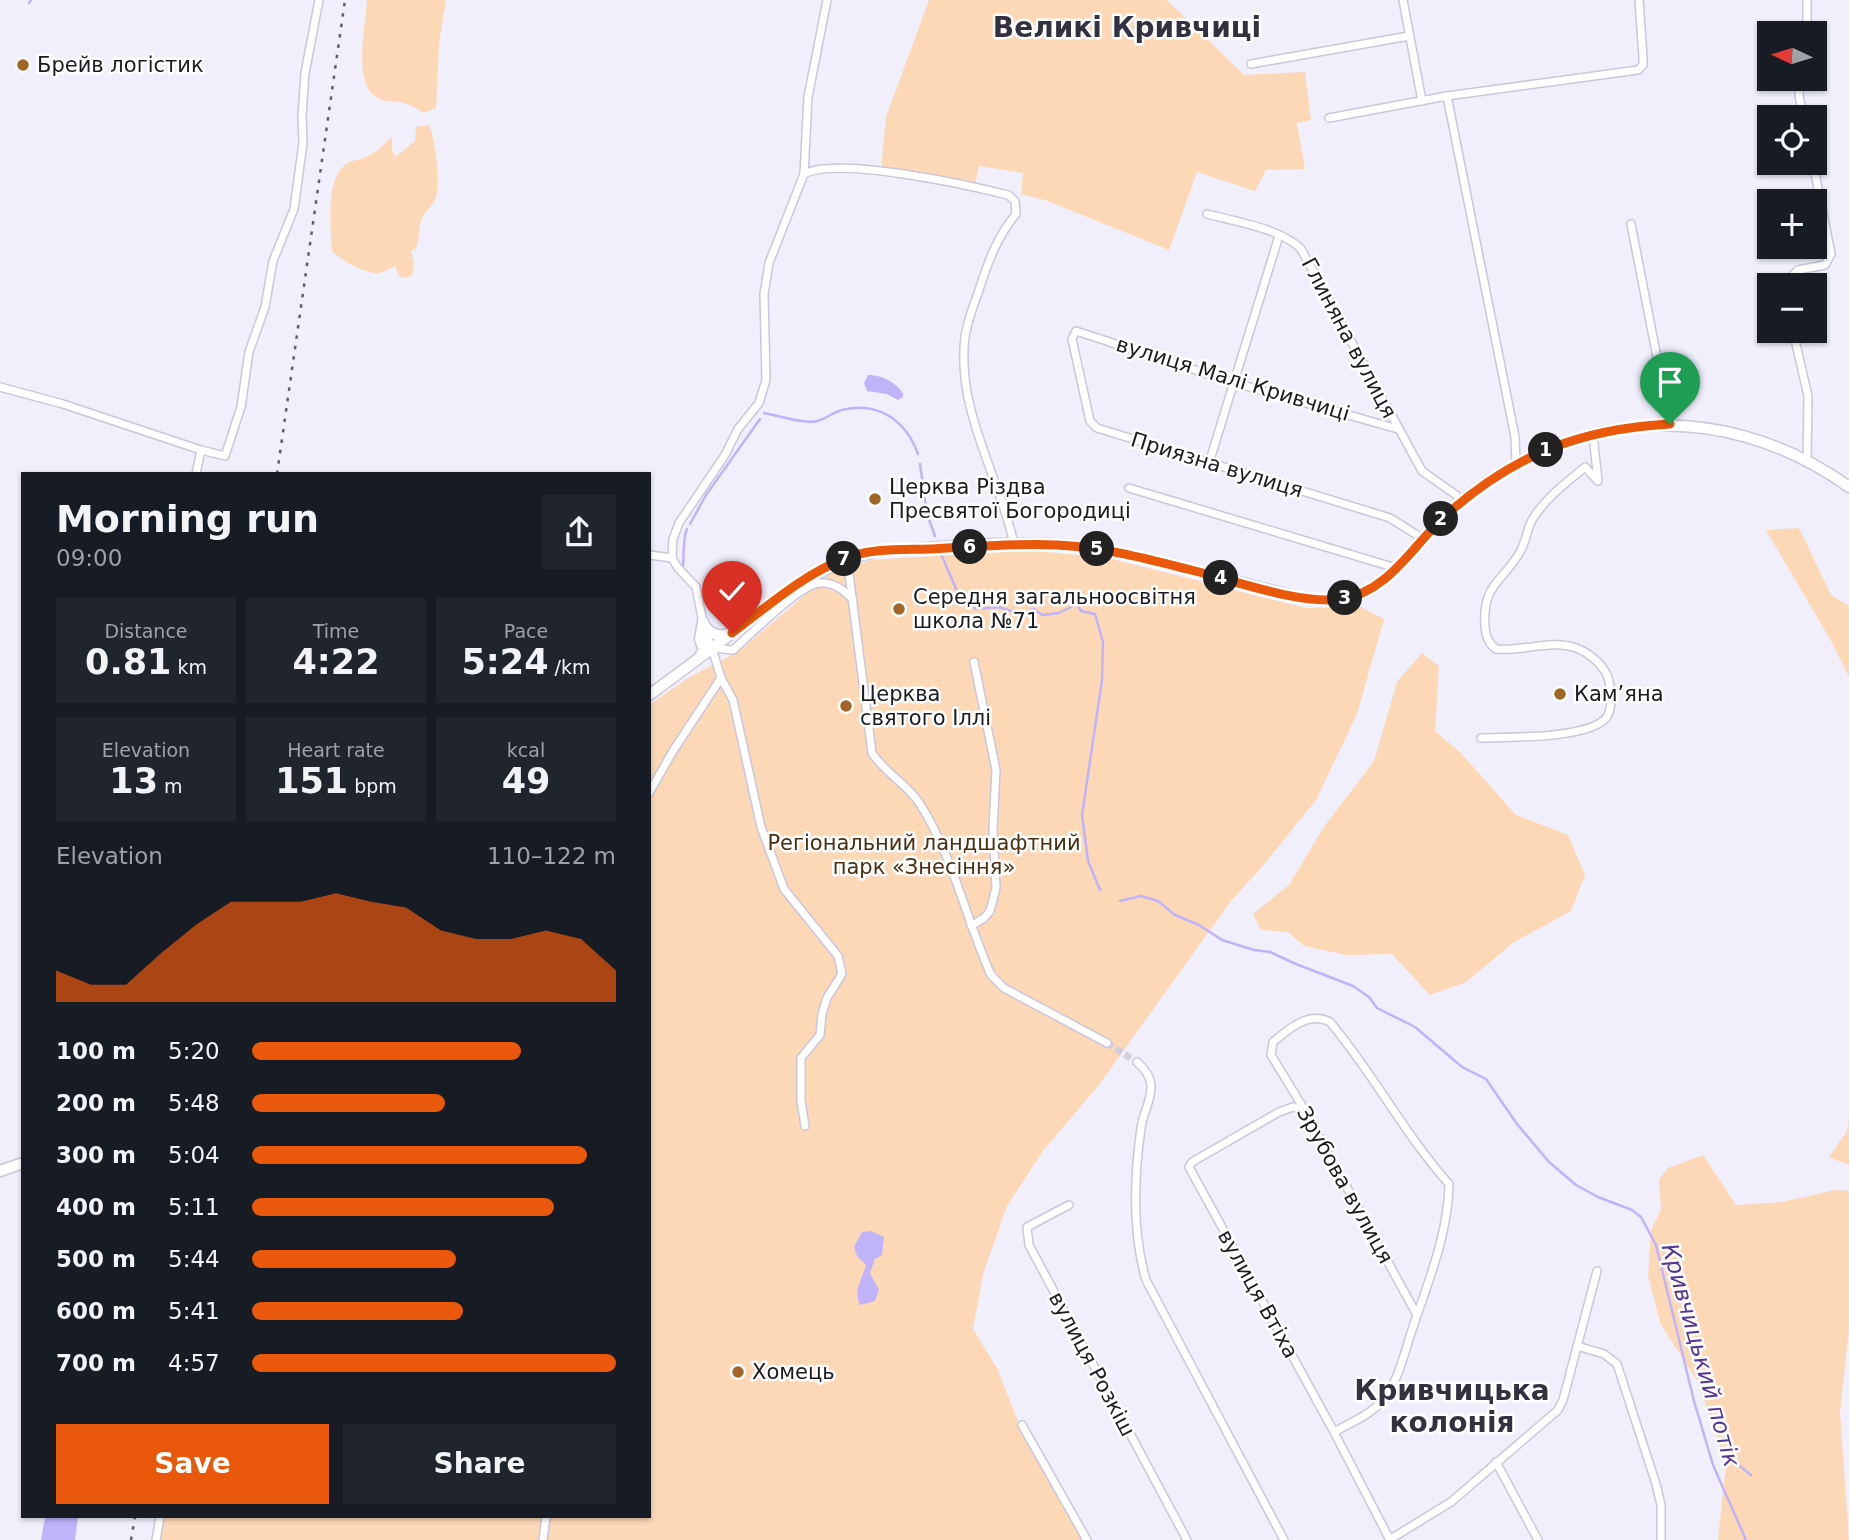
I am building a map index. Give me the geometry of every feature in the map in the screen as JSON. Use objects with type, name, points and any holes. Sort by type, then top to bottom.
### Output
[{"type":"main road","points":[[651,694],[806,578],[846,558],[879,551],[1014,544],[1059,545],[1114,551],[1297,597],[1340,600],[1367,591],[1396,568],[1422,538],[1464,500],[1516,463],[1559,444],[1593,435],[1631,427],[1670,424],[1735,434],[1807,462],[1849,486]]},
{"type":"main road","points":[[703,622],[706,628],[716,635],[732,633]]},
{"type":"main road","points":[[698,659],[704,651],[700,639],[703,622]]},
{"type":"main road","points":[[0,1171],[21,1164]]},
{"type":"street","points":[[0,387],[63,404],[225,456],[241,407],[249,352],[265,307],[273,261],[295,209],[303,143],[305,73],[318,0]]},
{"type":"street","points":[[805,1126],[801,1101],[801,1058],[820,1035],[827,998],[842,974],[838,956],[784,889],[761,827],[733,700],[721,678],[703,622],[696,587],[678,568],[673,558],[673,539],[679,523],[725,455],[738,429],[759,403],[766,380],[764,294],[769,263],[804,174],[808,97],[827,0]]},
{"type":"street","points":[[1403,0],[1422,101]]},
{"type":"street","points":[[1329,118],[1447,96],[1638,70],[1643,65],[1639,0]]},
{"type":"street","points":[[1807,0],[1807,21]]},
{"type":"street","points":[[1251,64],[1409,36]]},
{"type":"street","points":[[1447,96],[1515,437],[1516,463]]},
{"type":"street","points":[[804,174],[817,169],[866,170],[945,181],[1007,195],[1015,201],[1016,214],[994,246],[988,260],[968,324],[964,356],[968,393],[978,440],[1009,521],[1014,544]]},
{"type":"street","points":[[1795,273],[1798,270],[1825,265],[1831,254],[1815,175]]},
{"type":"street","name":"Глиняна вулиця","points":[[1207,214],[1279,236],[1295,243],[1301,249],[1422,471],[1464,500]]},
{"type":"street","points":[[1631,224],[1670,424]]},
{"type":"street","points":[[1209,463],[1279,236]]},
{"type":"street","name":"вулиця Малі Кривчиці","points":[[1072,338],[1076,331],[1232,382],[1398,429]]},
{"type":"street","name":"Приязна вулиця","points":[[1072,338],[1090,421],[1097,428],[1390,518],[1422,538]]},
{"type":"street","points":[[1796,343],[1808,396],[1807,462]]},
{"type":"street","points":[[1480,738],[1553,735],[1588,728],[1605,719],[1610,710],[1609,678],[1598,661],[1577,648],[1556,645],[1496,649],[1486,638],[1485,627],[1485,612],[1491,589],[1520,552],[1531,521],[1549,497],[1585,467],[1598,481],[1593,435]]},
{"type":"street","points":[[196,472],[201,450]]},
{"type":"street","points":[[1129,488],[1396,568]]},
{"type":"street","points":[[651,555],[673,558]]},
{"type":"street","points":[[846,558],[872,753],[919,801],[935,830],[991,975],[996,981],[1107,1043]]},
{"type":"street","points":[[712,648],[733,650],[798,594],[815,584],[822,583],[842,589],[853,600]]},
{"type":"street","points":[[971,926],[990,911],[996,888],[993,830],[996,769],[974,662]]},
{"type":"street","points":[[651,790],[721,678]]},
{"type":"street","name":"Зрубова вулиця","points":[[1322,1018],[1330,1022],[1382,1089],[1434,1168],[1449,1184],[1447,1216],[1434,1267],[1417,1315],[1271,1055],[1273,1042],[1305,1020],[1322,1018]]},
{"type":"street","points":[[1137,1062],[1146,1072],[1151,1086],[1142,1124],[1136,1205],[1140,1253],[1146,1280],[1284,1540]]},
{"type":"street","name":"вулиця Втіха","points":[[1304,1111],[1297,1107],[1288,1108],[1199,1157],[1190,1163],[1189,1167],[1390,1540]]},
{"type":"street","name":"вулиця Розкіш","points":[[1069,1205],[1027,1227],[1029,1245],[1187,1540]]},
{"type":"street","points":[[1390,1540],[1435,1514],[1558,1410],[1563,1400],[1597,1271]]},
{"type":"street","points":[[1334,1432],[1377,1407],[1388,1394],[1417,1315]]},
{"type":"street","points":[[1577,1346],[1604,1354],[1617,1364],[1656,1484],[1661,1505],[1661,1540]]},
{"type":"street","points":[[1022,1425],[1087,1540]]},
{"type":"street","points":[[1496,1462],[1538,1540]]},
{"type":"street","points":[[156,1540],[160,1518]]},
{"type":"street","points":[[543,1540],[546,1518]]},
{"type":"green space","points":[[367,0],[446,0],[439,43],[436,108],[424,113],[406,103],[378,98],[370,91],[365,81],[362,53]]},
{"type":"green space","points":[[929,0],[1167,0],[1244,75],[1305,72],[1311,120],[1297,123],[1305,169],[1266,170],[1255,191],[1197,172],[1169,250],[1045,200],[1021,194],[1023,173],[979,166],[975,184],[881,170],[886,117]]},
{"type":"green space","points":[[429,125],[437,161],[437,191],[435,200],[421,221],[416,248],[411,251],[414,263],[412,276],[400,278],[395,266],[373,273],[360,269],[332,251],[330,218],[334,182],[345,165],[367,157],[392,137],[395,157],[415,141],[416,127]]},
{"type":"green space","points":[[1799,528],[1831,595],[1849,606],[1849,677],[1766,530]]},
{"type":"green space","name":"Регіональний ландшафтний парк «Знесіння»","points":[[1027,550],[1108,558],[1306,608],[1361,607],[1384,619],[1357,714],[1316,800],[1231,901],[1098,1086],[1043,1151],[1007,1206],[983,1274],[973,1329],[997,1368],[1019,1424],[1082,1540],[161,1540],[164,1518],[651,1518],[651,704],[688,678],[738,652],[831,573],[871,560]]},
{"type":"green space","points":[[1422,653],[1439,666],[1435,731],[1460,752],[1516,815],[1568,835],[1585,875],[1571,911],[1514,942],[1466,982],[1430,995],[1392,954],[1347,955],[1304,946],[1288,932],[1261,930],[1253,914],[1289,885],[1323,828],[1374,761],[1397,682]]},
{"type":"green space","points":[[1849,1118],[1849,1165],[1829,1157],[1847,1131]]},
{"type":"green space","points":[[1703,1155],[1736,1205],[1782,1202],[1835,1190],[1849,1191],[1849,1328],[1840,1412],[1849,1540],[1718,1540],[1726,1465],[1698,1382],[1661,1325],[1648,1276],[1651,1230],[1661,1209],[1659,1179],[1668,1168]]},
{"type":"shaded area","points":[[868,375],[892,382],[903,393],[903,397],[898,400],[887,394],[867,391],[864,383]]},
{"type":"shaded area","points":[[871,1231],[884,1237],[882,1255],[875,1259],[870,1273],[879,1290],[875,1301],[860,1305],[858,1290],[866,1265],[857,1256],[854,1247],[862,1232]]},
{"type":"shaded area","points":[[45,1518],[78,1518],[75,1540],[41,1540]]},
{"type":"waterway","name":"Кривчицький потік","points":[[764,413],[812,422],[842,410],[868,408],[879,411],[898,423],[913,442],[918,454]]},
{"type":"waterway","name":"Кривчицький потік","points":[[690,524],[706,495],[760,419]]},
{"type":"waterway","name":"Кривчицький потік","points":[[920,464],[927,514],[935,536]]},
{"type":"waterway","name":"Кривчицький потік","points":[[683,566],[687,529]]},
{"type":"waterway","name":"Кривчицький потік","points":[[941,554],[957,591],[976,609],[999,607],[1019,614],[1034,609],[1042,615],[1059,613],[1077,604],[1081,611],[1095,614],[1103,642],[1102,680],[1082,815],[1088,861],[1100,890]]},
{"type":"waterway","name":"Кривчицький потік","points":[[1120,901],[1141,896],[1158,901],[1175,915],[1199,925],[1222,940],[1270,952],[1353,986],[1369,997],[1377,1008],[1415,1027],[1462,1067],[1486,1079],[1517,1124],[1549,1162],[1576,1185],[1632,1210],[1641,1217],[1656,1245],[1694,1401],[1713,1465],[1746,1540]]},
{"type":"waterway","points":[[1731,1459],[1751,1475]]},
{"type":"tunnel","points":[[1107,1043],[1137,1062]]},
{"type":"railway","points":[[277,472],[345,0]]},
{"type":"railway","points":[[131,1540],[135,1518]]},
{"type":"place","name":"Брейв логістик","points":[[23,65]]},
{"type":"place","name":"Церква Різдва Пресвятої Богородиці","points":[[875,499]]},
{"type":"place","name":"Середня загальноосвітня школа №71","points":[[899,609]]},
{"type":"place","name":"Кам’яна","points":[[1560,694]]},
{"type":"place","name":"Церква святого Іллі","points":[[846,706]]},
{"type":"place","name":"Хомець","points":[[738,1372]]},
{"type":"district","name":"Великі Кривчиці","points":[[1127,27]]},
{"type":"district","name":"Кривчицька колонія","points":[[1452,1406]]},
{"type":"route","points":[[732,633],[806,578],[846,558],[879,551],[1014,544],[1059,545],[1114,551],[1297,597],[1340,600],[1356,596],[1382,581],[1443,518],[1493,477],[1516,463],[1559,444],[1598,433],[1670,424]]}]
